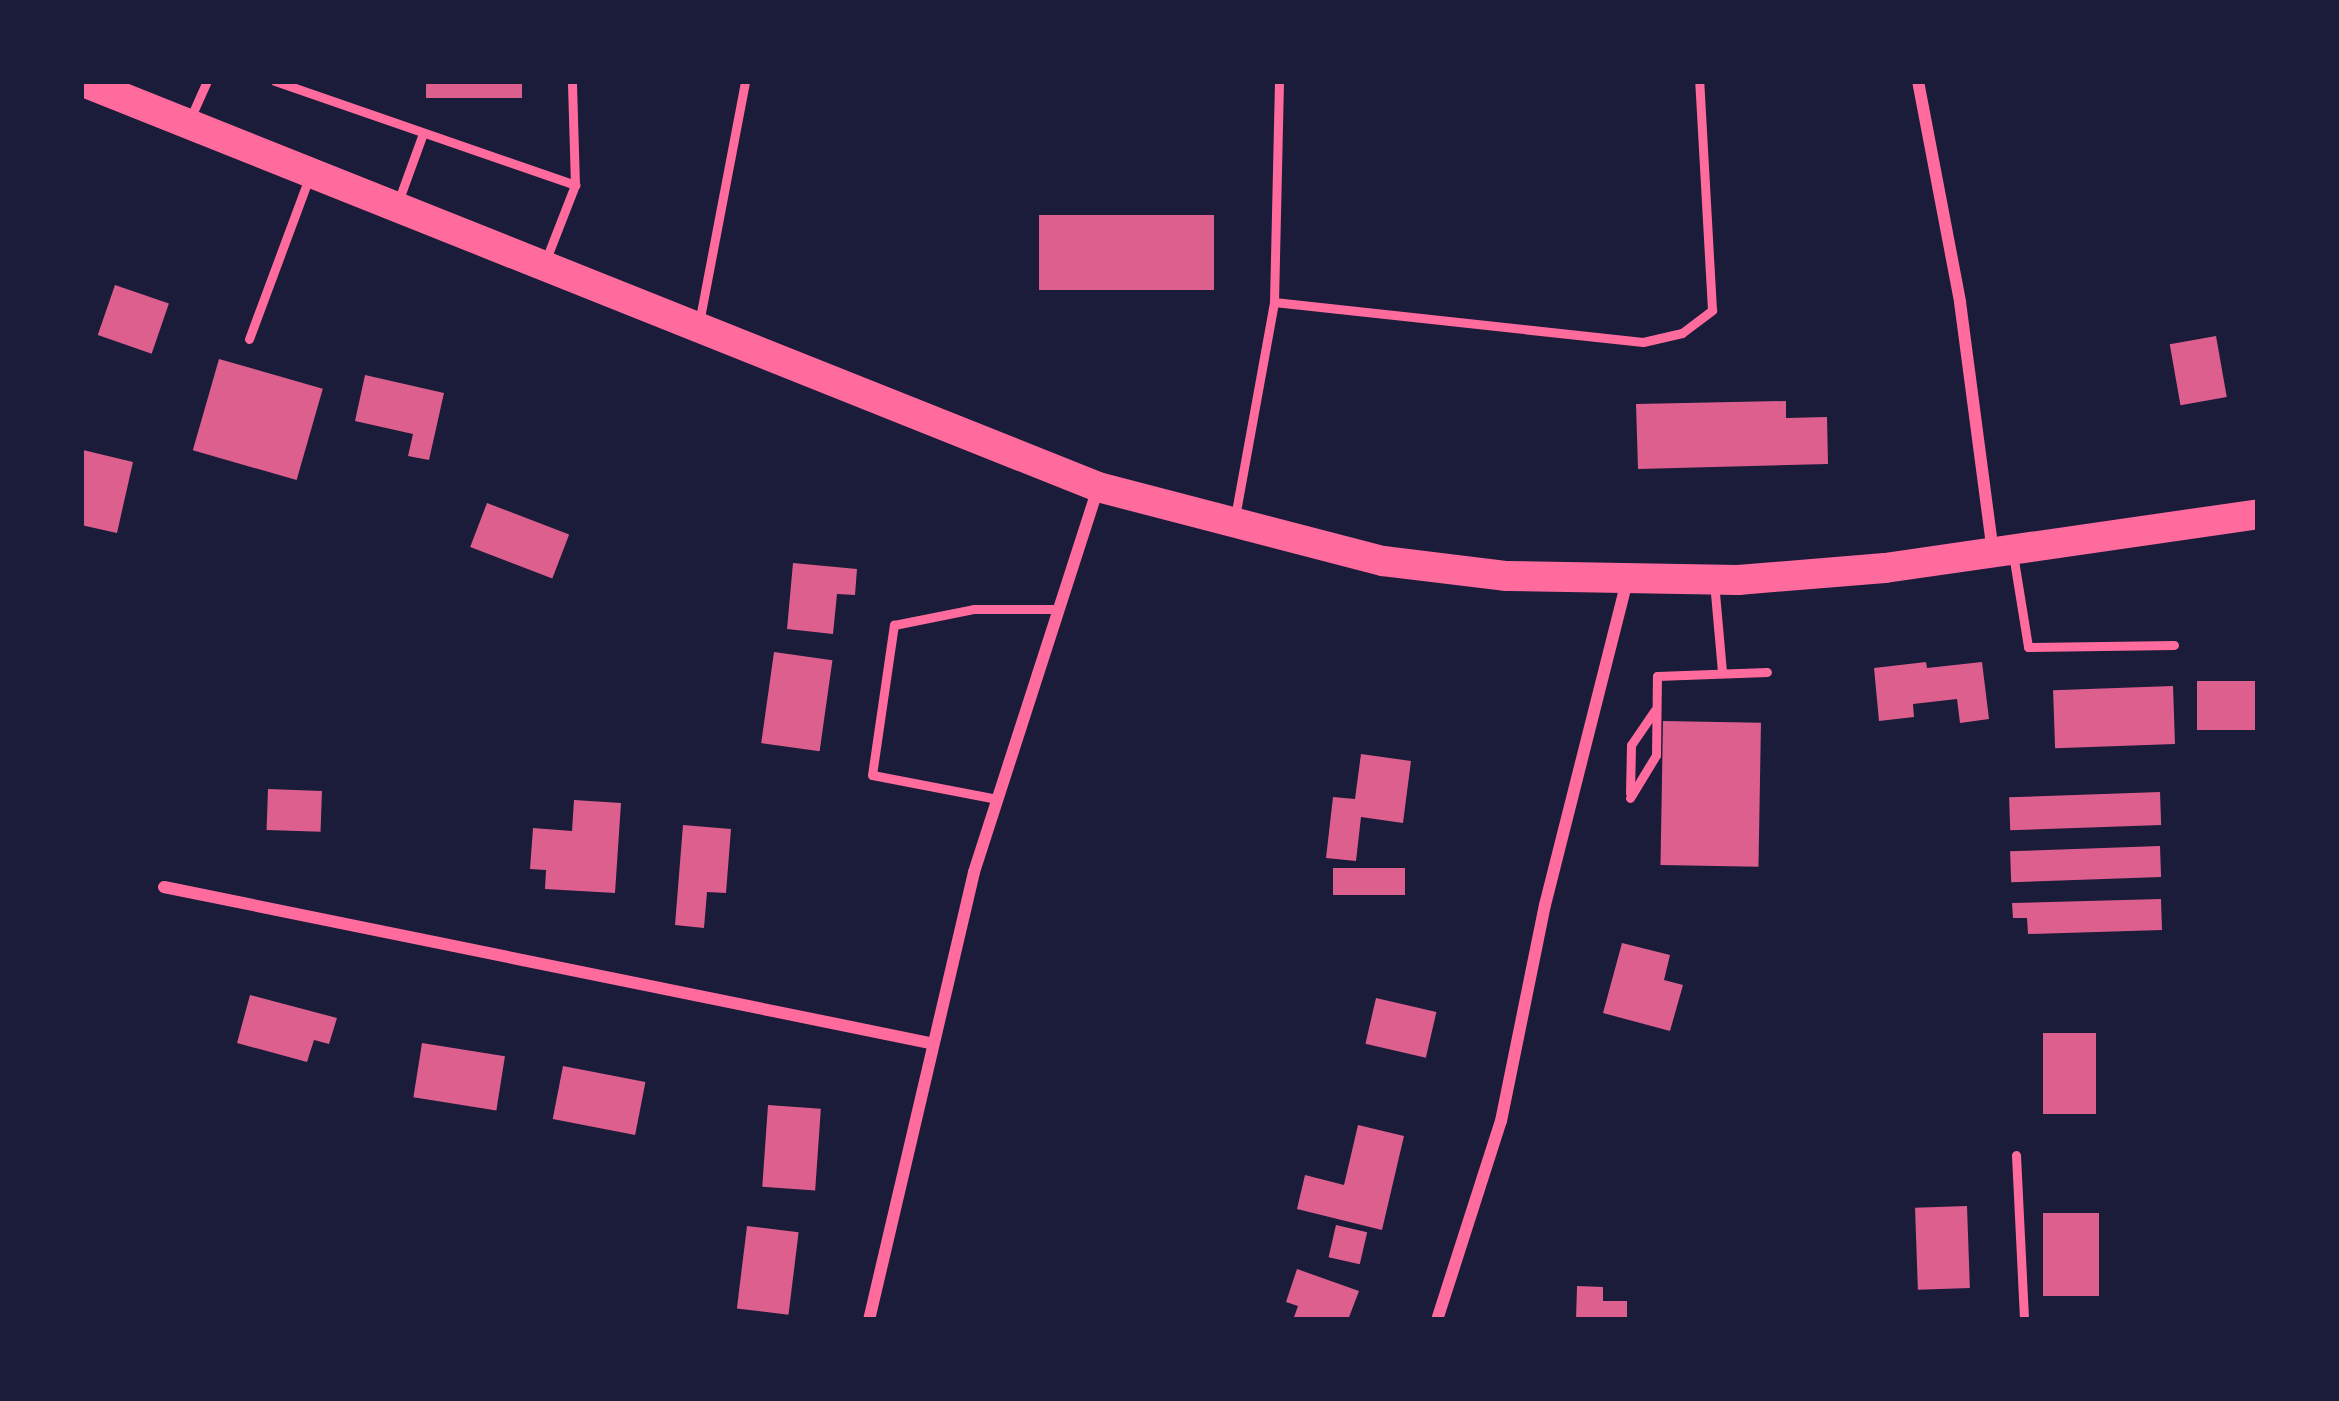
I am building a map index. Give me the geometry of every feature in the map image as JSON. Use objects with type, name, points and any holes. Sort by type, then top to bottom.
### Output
[{"type":"main road","points":[[81,81],[1099,487],[1233,528],[1384,561],[1627,582],[1714,580],[2003,552],[2258,514]]},
{"type":"street","points":[[1918,81],[2003,552]]},
{"type":"street","points":[[869,1320],[931,1042],[998,799],[1099,487]]},
{"type":"street","points":[[1437,1320],[1501,1121],[1545,905],[1627,582]]},
{"type":"street","points":[[164,887],[931,1042]]},
{"type":"lane","points":[[188,124],[207,81]]},
{"type":"lane","points":[[274,81],[422,136],[575,185]]},
{"type":"lane","points":[[543,266],[575,185],[572,81]]},
{"type":"lane","points":[[698,329],[745,81]]},
{"type":"lane","points":[[1233,528],[1274,302],[1279,81]]},
{"type":"lane","points":[[1274,302],[1643,341],[1682,333],[1712,310],[1699,81]]},
{"type":"lane","points":[[396,207],[422,136]]},
{"type":"lane","points":[[249,339],[310,172]]},
{"type":"lane","points":[[2003,552],[2028,647],[2174,645]]},
{"type":"lane","points":[[1714,580],[1722,673]]},
{"type":"lane","points":[[998,799],[872,775],[894,625],[974,609],[1058,609]]},
{"type":"lane","points":[[1655,710],[1631,745],[1630,799],[1656,754],[1657,676],[1767,672]]},
{"type":"lane","points":[[2016,1155],[2024,1320]]},
{"type":"building","points":[[426,81],[522,81],[522,98],[426,98]]},
{"type":"building","points":[[1039,215],[1214,215],[1214,290],[1039,290]]},
{"type":"building","points":[[115,285],[169,304],[152,354],[98,335]]},
{"type":"building","points":[[2216,336],[2227,397],[2180,405],[2170,344]]},
{"type":"building","points":[[219,359],[323,389],[297,480],[193,450]]},
{"type":"building","points":[[365,375],[444,393],[429,460],[408,456],[413,434],[355,421]]},
{"type":"building","points":[[1786,401],[1786,418],[1827,417],[1828,464],[1638,469],[1636,404]]},
{"type":"building","points":[[83,450],[133,462],[117,533],[81,525]]},
{"type":"building","points":[[487,503],[569,535],[552,578],[470,547]]},
{"type":"building","points":[[793,563],[857,569],[855,595],[837,594],[833,634],[787,629]]},
{"type":"building","points":[[774,652],[832,660],[820,751],[761,743]]},
{"type":"building","points":[[1926,662],[1927,668],[1982,662],[1989,719],[1960,723],[1957,699],[1913,704],[1914,717],[1879,721],[1874,668]]},
{"type":"building","points":[[2197,681],[2258,681],[2258,730],[2197,730]]},
{"type":"building","points":[[2173,686],[2175,744],[2055,748],[2053,690]]},
{"type":"building","points":[[1663,721],[1761,723],[1758,867],[1660,865]]},
{"type":"building","points":[[1361,754],[1411,761],[1403,823],[1361,817],[1356,861],[1326,858],[1333,797],[1355,799]]},
{"type":"building","points":[[268,789],[322,791],[321,832],[267,830]]},
{"type":"building","points":[[2160,792],[2161,825],[2010,830],[2009,797]]},
{"type":"building","points":[[574,800],[621,803],[615,893],[545,889],[546,870],[530,869],[533,828],[572,831]]},
{"type":"building","points":[[683,825],[731,829],[726,893],[707,892],[704,928],[675,925]]},
{"type":"building","points":[[2160,846],[2161,877],[2011,882],[2010,851]]},
{"type":"building","points":[[1333,868],[1405,868],[1405,895],[1333,895]]},
{"type":"building","points":[[2161,899],[2162,930],[2028,934],[2027,918],[2013,918],[2012,903]]},
{"type":"building","points":[[1622,943],[1670,955],[1664,980],[1683,985],[1670,1031],[1603,1013]]},
{"type":"building","points":[[250,995],[337,1018],[329,1044],[314,1040],[307,1062],[237,1043]]},
{"type":"building","points":[[1376,998],[1436,1012],[1426,1058],[1365,1044]]},
{"type":"building","points":[[2043,1033],[2096,1033],[2096,1114],[2043,1114]]},
{"type":"building","points":[[422,1043],[505,1056],[496,1110],[413,1097]]},
{"type":"building","points":[[563,1066],[645,1082],[635,1135],[553,1119]]},
{"type":"building","points":[[768,1105],[821,1109],[815,1190],[762,1187]]},
{"type":"building","points":[[1358,1125],[1404,1136],[1382,1230],[1297,1209],[1305,1175],[1344,1185]]},
{"type":"building","points":[[1967,1206],[1970,1288],[1918,1290],[1915,1208]]},
{"type":"building","points":[[2043,1213],[2099,1213],[2099,1296],[2043,1296]]},
{"type":"building","points":[[1336,1225],[1367,1232],[1360,1264],[1329,1257]]},
{"type":"building","points":[[747,1226],[799,1232],[788,1315],[737,1308]]},
{"type":"building","points":[[1297,1269],[1359,1291],[1348,1320],[1293,1320],[1298,1306],[1286,1302]]},
{"type":"building","points":[[1577,1286],[1603,1287],[1603,1301],[1627,1301],[1627,1320],[1576,1320]]}]
